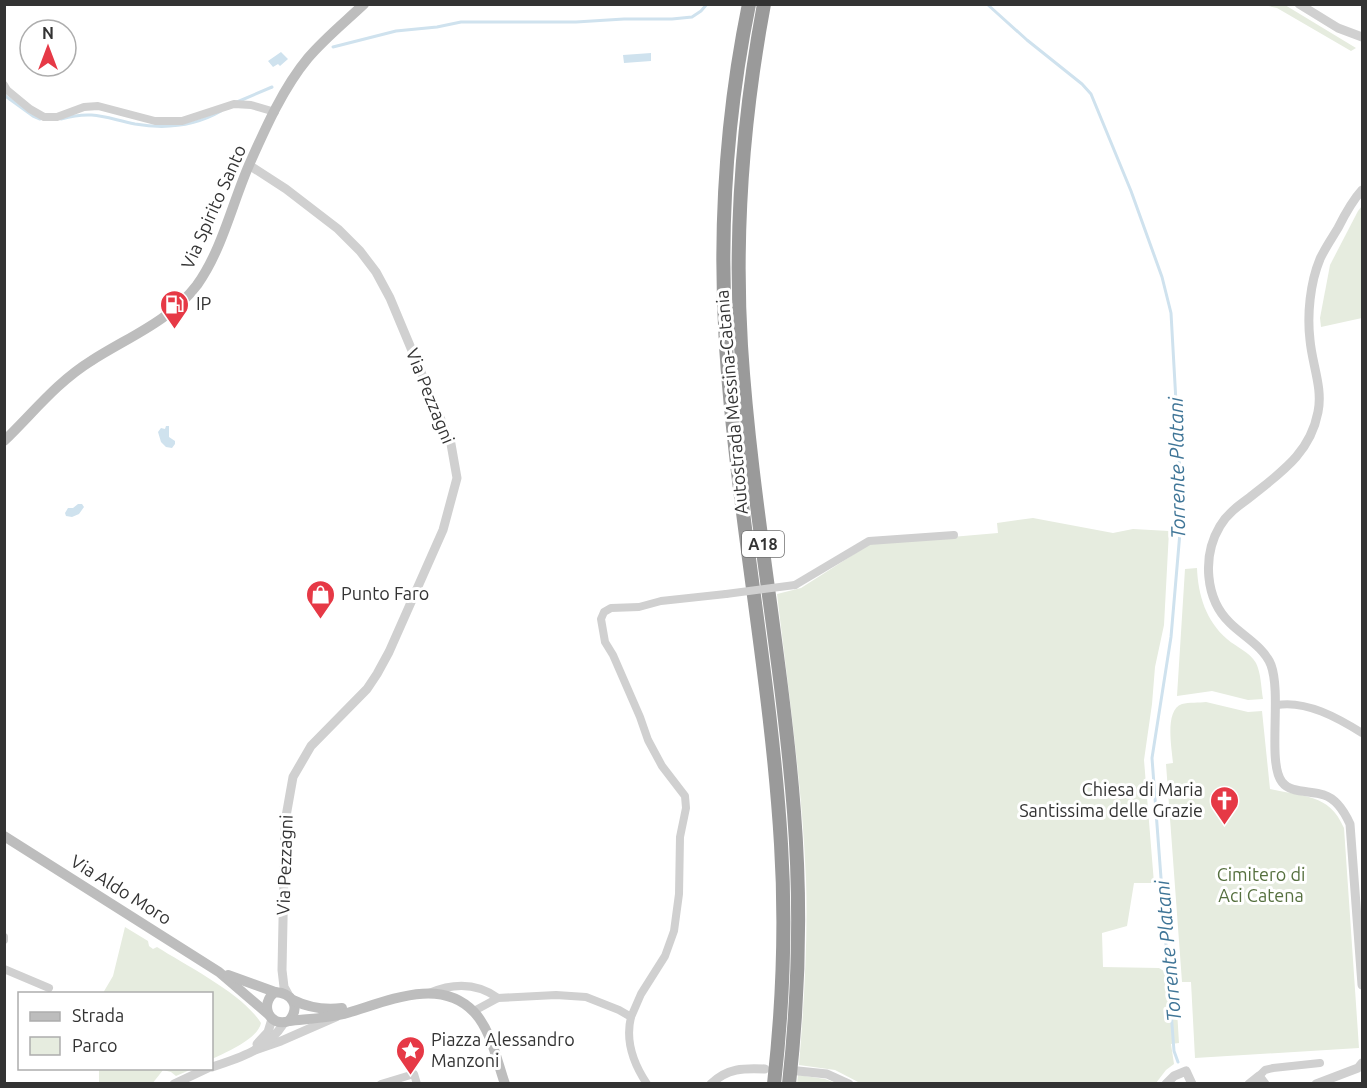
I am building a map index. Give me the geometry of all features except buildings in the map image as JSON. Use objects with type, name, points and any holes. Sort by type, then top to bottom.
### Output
[{"type":"highway","name":"Autostrada Messina-Catania","points":[[749,4],[735,95],[728,171],[724,302],[735,435],[776,781],[781,846],[783,947],[780,1024],[774,1083]]},
{"type":"highway","name":"Autostrada Messina-Catania","points":[[764,4],[749,98],[742,172],[739,303],[748,423],[791,780],[795,834],[798,946],[789,1083]]},
{"type":"main road","name":"Via Spirito Santo","points":[[4,441],[57,386],[91,361],[168,315],[184,301],[199,282],[212,258],[249,165],[275,112],[307,59],[326,38],[364,4]]},
{"type":"main road","name":"Via Aldo Moro","points":[[4,836],[219,972]]},
{"type":"main road","points":[[219,972],[260,986],[276,987],[304,1006],[334,1009],[375,1005]]},
{"type":"main road","points":[[219,972],[275,1022],[341,1015],[403,997],[427,993],[454,998],[474,1011],[486,1031],[505,1083]]},
{"type":"main road","points":[[270,1016],[267,1002],[276,987]]},
{"type":"main road","points":[[287,1022],[294,1011],[291,998]]},
{"type":"street","points":[[1299,4],[1338,28],[1362,37]]},
{"type":"street","points":[[4,85],[30,109],[44,117],[57,117],[84,107],[98,106],[155,121],[182,121],[234,105],[251,105],[275,112]]},
{"type":"street","name":"Via Pezzagni","points":[[249,165],[286,189],[338,229],[360,251],[376,272],[390,298],[451,444],[457,478],[443,530],[377,674],[367,689],[311,746],[293,777],[285,822],[282,970]]},
{"type":"street","points":[[1362,190],[1320,258],[1313,282],[1310,337],[1319,397],[1318,411],[1309,439],[1294,462],[1227,516],[1215,537],[1211,552],[1209,579],[1215,601],[1228,622],[1265,654],[1273,673],[1276,705],[1276,765],[1281,782],[1288,787],[1324,795],[1334,800],[1345,812],[1350,824],[1362,985]]},
{"type":"street","points":[[647,1083],[635,1064],[628,1027],[641,994],[665,956],[674,931],[679,894],[680,837],[686,808],[685,796],[662,766],[648,740],[614,655],[605,642],[601,619],[604,612],[611,608],[639,607],[661,601],[795,585],[869,541],[954,535]]},
{"type":"street","points":[[1276,705],[1288,703],[1302,705],[1347,724],[1362,733]]},
{"type":"street","points":[[4,969],[49,988]]},
{"type":"street","points":[[276,987],[282,970]]},
{"type":"street","points":[[282,970],[284,987],[291,998]]},
{"type":"street","points":[[427,993],[442,987],[464,985],[486,990],[498,998]]},
{"type":"street","points":[[474,1011],[498,998],[556,995],[586,997],[631,1017]]},
{"type":"street","points":[[255,1050],[341,1015]]},
{"type":"street","points":[[238,1058],[260,1042],[268,1032],[270,1016]]},
{"type":"street","points":[[213,1067],[238,1058],[272,1040],[287,1022]]},
{"type":"street","points":[[1249,1083],[1262,1080],[1266,1070],[1272,1068],[1320,1063]]},
{"type":"street","points":[[1316,1083],[1358,1068],[1362,1063]]},
{"type":"street","points":[[711,1083],[729,1071],[744,1068],[765,1069]]},
{"type":"street","points":[[174,1083],[190,1079],[206,1070]]},
{"type":"street","points":[[798,1071],[827,1074],[849,1083]]},
{"type":"street","points":[[1166,1083],[1174,1076],[1186,1071],[1192,1083]]},
{"type":"street","points":[[381,1083],[414,1074],[417,1083]]},
{"type":"green space","points":[[1264,5],[1285,5],[1356,48],[1351,51],[1277,8]]},
{"type":"green space","points":[[1362,206],[1362,318],[1321,327],[1320,318],[1330,265]]},
{"type":"green space","points":[[1033,518],[1113,533],[1133,529],[1169,531],[1164,625],[1155,667],[1144,760],[1154,883],[1134,883],[1127,926],[1102,933],[1103,967],[1159,968],[1175,978],[1179,1043],[1171,1044],[1174,1064],[1156,1083],[860,1083],[835,1070],[799,1065],[805,972],[806,879],[798,771],[777,594],[801,588],[870,544],[998,533],[997,523]]},
{"type":"green space","points":[[1197,568],[1204,607],[1220,632],[1256,663],[1263,699],[1248,700],[1212,691],[1177,696],[1185,569]]},
{"type":"green space","name":"Cimitero di Aci Catena","points":[[1206,702],[1248,712],[1262,711],[1270,789],[1323,802],[1331,808],[1344,828],[1359,1048],[1195,1058],[1191,982],[1182,982],[1166,764],[1173,763],[1170,731],[1176,708],[1185,703]]},
{"type":"green space","points":[[125,927],[148,941],[149,946],[153,949],[157,947],[228,991],[253,1012],[261,1023],[259,1029],[248,1040],[213,1059],[213,992],[104,992],[113,976]]},
{"type":"green space","points":[[99,1070],[163,1070],[152,1084],[99,1083]]},
{"type":"green space","points":[[163,1070],[190,1070],[176,1076]]},
{"type":"green space","points":[[798,1075],[825,1079],[836,1083],[797,1084]]},
{"type":"water","points":[[281,52],[288,59],[280,66],[278,64],[273,67],[268,61]]},
{"type":"water","points":[[651,53],[651,61],[624,63],[623,55]]},
{"type":"water","points":[[169,426],[169,437],[175,441],[172,448],[166,447],[161,442],[158,432]]},
{"type":"water","points":[[78,504],[84,507],[79,514],[72,517],[66,516],[68,508],[73,508]]},
{"type":"waterway","name":"Torrente Platani","points":[[333,47],[396,31],[461,22],[576,22],[692,17],[707,4]]},
{"type":"waterway","name":"Torrente Platani","points":[[987,4],[1091,94],[1131,191],[1162,277],[1171,313],[1182,509],[1171,637],[1152,758],[1174,1051],[1178,1062]]},
{"type":"waterway","name":"Torrente Platani","points":[[237,102],[272,87]]},
{"type":"waterway","name":"Torrente Platani","points":[[4,95],[40,119]]},
{"type":"waterway","name":"Torrente Platani","points":[[61,119],[91,115],[135,124],[168,126],[201,120],[221,111]]},
{"type":"place","name":"IP","points":[[175,330]]},
{"type":"place","name":"Punto Faro","points":[[320,620]]},
{"type":"place","name":"Chiesa di Maria Santissima delle Grazie","points":[[1224,826]]},
{"type":"place","name":"Piazza Alessandro Manzoni","points":[[410,1076]]}]
